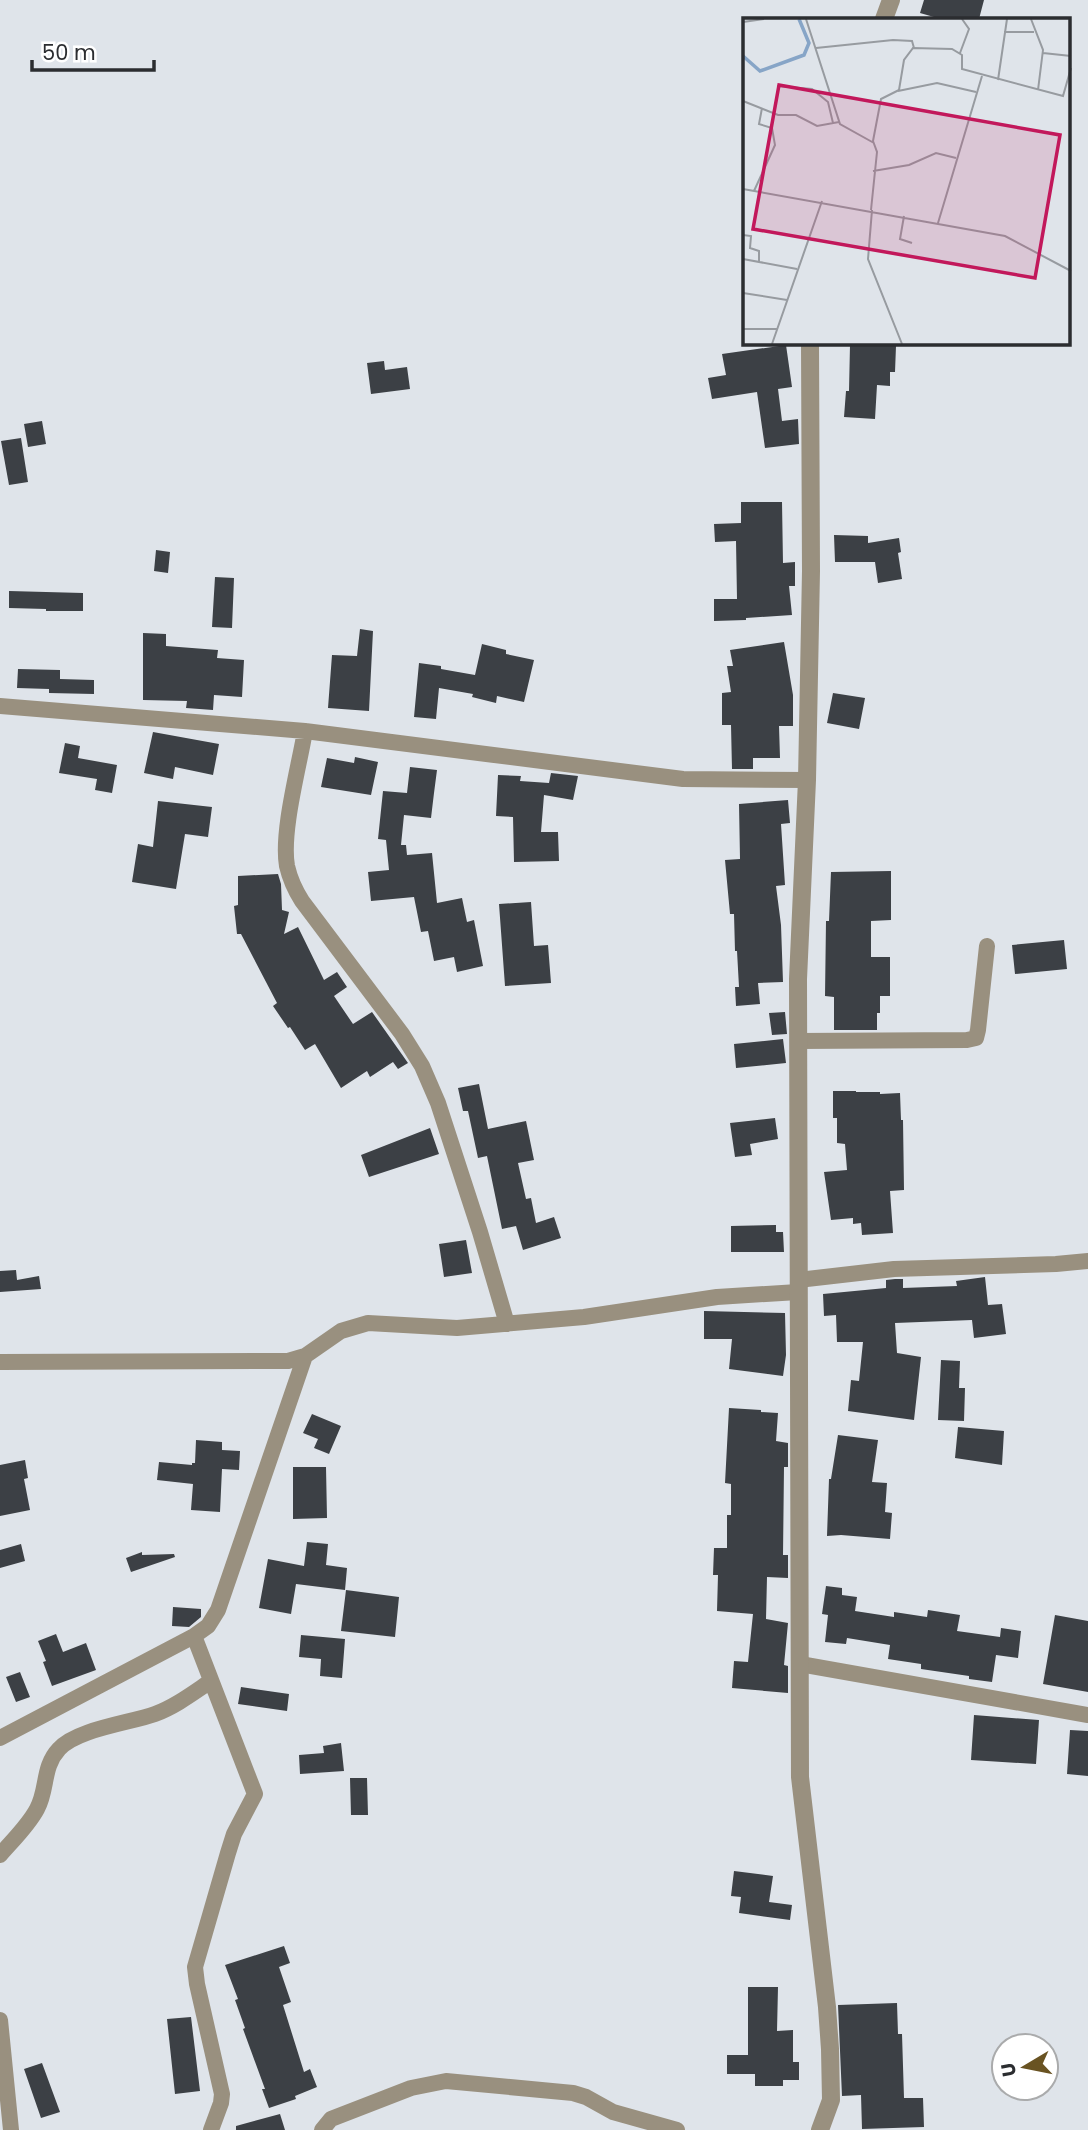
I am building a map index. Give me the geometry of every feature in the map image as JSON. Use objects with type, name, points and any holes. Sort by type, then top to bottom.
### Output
[{"type":"street","points":[[884,18],[891,0]]},
{"type":"street","points":[[810,345],[811,570],[807,780],[798,979],[800,1777],[830,2049],[831,2100],[820,2130]]},
{"type":"street","points":[[0,706],[305,732],[683,779],[807,780]]},
{"type":"street","points":[[305,732],[288,824],[286,850],[287,866],[294,887],[402,1034],[422,1066],[438,1102],[507,1324]]},
{"type":"street","points":[[798,1041],[976,1038],[987,946]]},
{"type":"street","points":[[0,1362],[288,1361],[304,1356],[341,1331],[368,1323],[457,1328],[507,1324],[584,1317],[798,1286],[894,1269],[1088,1261]]},
{"type":"street","points":[[0,1738],[194,1636],[208,1626],[218,1610],[304,1356]]},
{"type":"street","points":[[194,1636],[254,1791],[254,1797],[234,1834],[195,1967],[222,2094],[211,2130]]},
{"type":"street","points":[[800,1664],[1088,1714]]},
{"type":"street","points":[[0,1856],[37,1808],[46,1770],[60,1747],[113,1724],[154,1714],[178,1703],[211,1681]]},
{"type":"street","points":[[0,2020],[11,2130]]},
{"type":"street","points":[[322,2130],[331,2119],[411,2088],[446,2081],[573,2093],[613,2112],[677,2130]]},
{"type":"building","points":[[924,0],[984,0],[979,18],[938,18],[920,13]]},
{"type":"building","points":[[786,345],[792,387],[778,389],[782,421],[798,419],[799,444],[765,448],[757,392],[712,399],[708,378],[726,375],[722,354]]},
{"type":"building","points":[[850,345],[896,346],[895,372],[890,372],[890,386],[877,385],[875,419],[844,417],[846,391],[849,391]]},
{"type":"building","points":[[384,361],[385,370],[407,367],[410,389],[371,394],[367,363]]},
{"type":"building","points":[[42,421],[46,444],[28,447],[24,424]]},
{"type":"building","points":[[21,438],[28,482],[9,485],[1,441]]},
{"type":"building","points":[[741,502],[782,502],[783,563],[795,562],[795,586],[789,586],[792,615],[714,621],[714,599],[737,599],[736,541],[715,542],[714,524],[741,523]]},
{"type":"building","points":[[834,535],[868,536],[868,543],[899,538],[902,579],[878,583],[875,562],[835,562]]},
{"type":"building","points":[[156,550],[170,552],[168,573],[154,571]]},
{"type":"building","points":[[215,577],[234,578],[232,628],[212,627]]},
{"type":"building","points":[[9,591],[83,593],[83,611],[9,608]]},
{"type":"building","points":[[360,629],[373,631],[369,711],[328,708],[332,655],[357,656]]},
{"type":"building","points":[[143,633],[166,634],[166,646],[218,650],[217,658],[244,660],[242,697],[214,695],[213,710],[186,708],[187,701],[143,700]]},
{"type":"building","points":[[784,642],[793,695],[793,726],[779,726],[780,758],[753,758],[753,769],[732,769],[731,725],[722,725],[722,693],[731,692],[727,666],[733,666],[730,650]]},
{"type":"building","points":[[482,644],[506,650],[506,654],[534,660],[524,702],[497,696],[496,703],[472,697],[473,694],[439,688],[436,719],[414,717],[419,663],[475,675]]},
{"type":"building","points":[[18,669],[60,670],[60,679],[94,680],[94,694],[49,693],[49,689],[17,688]]},
{"type":"building","points":[[833,693],[865,698],[859,729],[827,723]]},
{"type":"building","points":[[153,732],[219,744],[213,775],[175,767],[173,779],[144,773]]},
{"type":"building","points":[[65,743],[80,746],[78,758],[117,765],[112,793],[95,790],[97,779],[59,773]]},
{"type":"building","points":[[355,757],[378,762],[371,795],[321,787],[327,758],[354,763]]},
{"type":"building","points":[[410,767],[437,770],[431,818],[404,815],[401,845],[406,845],[407,855],[432,853],[437,903],[462,898],[467,922],[474,920],[483,966],[457,972],[454,957],[434,961],[428,931],[421,932],[414,897],[371,901],[368,872],[389,870],[386,840],[378,839],[383,791],[407,793]]},
{"type":"building","points":[[551,773],[578,776],[573,800],[544,795],[541,832],[558,832],[559,861],[514,862],[513,817],[496,816],[498,775],[521,776],[520,781],[549,783]]},
{"type":"building","points":[[788,800],[790,823],[781,824],[785,885],[776,886],[781,925],[783,982],[758,983],[760,1004],[736,1006],[735,987],[739,987],[737,951],[734,914],[730,914],[725,860],[740,859],[739,804]]},
{"type":"building","points":[[158,801],[212,807],[208,837],[185,834],[176,889],[132,882],[138,844],[153,847]]},
{"type":"building","points":[[891,871],[891,920],[871,921],[871,957],[890,957],[890,996],[880,996],[877,1030],[834,1030],[834,997],[825,996],[826,921],[829,921],[831,872]]},
{"type":"building","points":[[278,874],[282,910],[289,912],[284,934],[298,927],[324,980],[337,972],[347,987],[334,996],[353,1024],[372,1012],[408,1063],[398,1069],[393,1062],[370,1077],[367,1071],[341,1088],[315,1044],[305,1050],[290,1027],[288,1028],[273,1006],[277,1003],[241,934],[237,934],[234,906],[238,905],[238,876]]},
{"type":"building","points":[[531,902],[534,946],[548,945],[551,983],[505,986],[499,904]]},
{"type":"building","points":[[1064,940],[1067,969],[1015,974],[1012,945]]},
{"type":"building","points":[[785,1012],[787,1034],[772,1035],[769,1013]]},
{"type":"building","points":[[783,1039],[786,1063],[736,1068],[734,1044]]},
{"type":"building","points":[[479,1084],[488,1129],[526,1121],[534,1160],[518,1163],[526,1199],[531,1198],[536,1223],[554,1217],[561,1238],[523,1250],[516,1226],[502,1229],[487,1156],[478,1158],[468,1111],[463,1111],[458,1088]]},
{"type":"building","points":[[833,1091],[900,1093],[904,1190],[890,1191],[893,1233],[862,1235],[861,1223],[853,1224],[853,1218],[831,1220],[824,1172],[847,1170],[845,1144],[837,1143]]},
{"type":"building","points":[[775,1118],[778,1139],[750,1144],[752,1155],[735,1157],[730,1123]]},
{"type":"building","points":[[430,1128],[439,1154],[369,1177],[361,1155]]},
{"type":"building","points":[[776,1225],[776,1232],[783,1232],[784,1252],[731,1252],[731,1226]]},
{"type":"building","points":[[466,1240],[472,1273],[444,1277],[439,1244]]},
{"type":"building","points":[[16,1270],[17,1280],[39,1276],[41,1289],[0,1292],[0,1271]]},
{"type":"building","points":[[985,1277],[988,1305],[1002,1304],[1006,1334],[974,1338],[972,1320],[895,1323],[897,1353],[921,1357],[914,1420],[848,1411],[851,1380],[859,1381],[863,1342],[837,1342],[836,1315],[824,1316],[823,1294],[886,1288],[886,1280],[895,1279],[903,1279],[903,1288],[957,1286],[956,1281]]},
{"type":"building","points":[[704,1311],[785,1313],[786,1355],[783,1376],[729,1369],[732,1339],[704,1339]]},
{"type":"building","points":[[941,1360],[960,1361],[959,1388],[965,1388],[964,1421],[938,1420]]},
{"type":"building","points":[[729,1408],[778,1413],[776,1441],[788,1443],[788,1467],[784,1467],[783,1555],[788,1555],[788,1578],[767,1577],[766,1619],[788,1623],[784,1665],[788,1666],[788,1693],[732,1688],[734,1661],[748,1662],[753,1614],[717,1611],[718,1575],[713,1575],[714,1548],[727,1548],[727,1515],[731,1515],[731,1484],[725,1483]]},
{"type":"building","points":[[312,1414],[341,1426],[329,1454],[314,1448],[318,1439],[303,1433]]},
{"type":"building","points":[[958,1427],[1004,1431],[1002,1465],[955,1458]]},
{"type":"building","points":[[838,1435],[878,1440],[872,1482],[887,1483],[885,1512],[892,1513],[890,1539],[827,1536],[829,1479]]},
{"type":"building","points":[[196,1440],[222,1442],[222,1450],[240,1451],[239,1470],[222,1469],[220,1512],[191,1510],[193,1484],[157,1480],[159,1462],[195,1463]]},
{"type":"building","points":[[25,1460],[28,1478],[24,1479],[30,1510],[0,1516],[0,1465]]},
{"type":"building","points":[[293,1467],[326,1467],[327,1518],[293,1519]]},
{"type":"building","points":[[307,1542],[328,1544],[326,1565],[347,1568],[345,1590],[296,1584],[291,1614],[259,1608],[268,1559],[304,1566]]},
{"type":"building","points":[[21,1544],[25,1561],[0,1568],[0,1550]]},
{"type":"building","points":[[142,1552],[142,1555],[174,1554],[175,1557],[131,1572],[126,1558]]},
{"type":"building","points":[[826,1586],[842,1588],[842,1595],[857,1597],[855,1611],[894,1617],[894,1612],[927,1617],[928,1610],[960,1615],[957,1631],[1000,1637],[1001,1628],[1021,1631],[1018,1658],[996,1655],[992,1682],[921,1669],[921,1664],[888,1659],[890,1645],[847,1638],[846,1644],[825,1642],[828,1615],[822,1614]]},
{"type":"building","points":[[346,1590],[399,1597],[395,1637],[341,1631]]},
{"type":"building","points":[[173,1607],[201,1609],[201,1617],[189,1627],[172,1626]]},
{"type":"building","points":[[1055,1615],[1088,1621],[1088,1692],[1043,1684]]},
{"type":"building","points":[[56,1634],[63,1652],[86,1643],[96,1670],[52,1686],[38,1641]]},
{"type":"building","points":[[301,1635],[345,1639],[342,1678],[320,1676],[321,1659],[299,1657]]},
{"type":"building","points":[[20,1672],[30,1697],[16,1702],[6,1677]]},
{"type":"building","points":[[241,1687],[289,1694],[287,1711],[238,1704]]},
{"type":"building","points":[[974,1715],[1039,1720],[1036,1764],[971,1760]]},
{"type":"building","points":[[1070,1730],[1088,1731],[1088,1776],[1067,1774]]},
{"type":"building","points":[[341,1743],[344,1771],[300,1774],[299,1755],[324,1753],[323,1746]]},
{"type":"building","points":[[350,1778],[367,1778],[368,1815],[351,1815]]},
{"type":"building","points":[[734,1871],[773,1876],[769,1902],[792,1905],[790,1920],[739,1913],[741,1897],[731,1896]]},
{"type":"building","points":[[284,1946],[290,1963],[279,1967],[291,2002],[283,2005],[304,2072],[310,2069],[317,2087],[295,2096],[296,2099],[269,2108],[262,2089],[265,2089],[243,2029],[245,2028],[235,2000],[238,1999],[225,1965]]},
{"type":"building","points":[[748,1987],[778,1987],[777,2031],[793,2030],[793,2062],[799,2062],[799,2080],[783,2080],[783,2086],[755,2086],[755,2074],[727,2074],[727,2055],[748,2055]]},
{"type":"building","points":[[897,2003],[898,2034],[902,2034],[904,2098],[923,2098],[924,2127],[862,2129],[861,2095],[842,2096],[838,2005]]},
{"type":"building","points":[[191,2017],[200,2091],[175,2094],[167,2019]]},
{"type":"building","points":[[42,2063],[60,2112],[41,2118],[24,2069]]},
{"type":"building","points":[[280,2114],[285,2130],[236,2130],[236,2126]]}]
